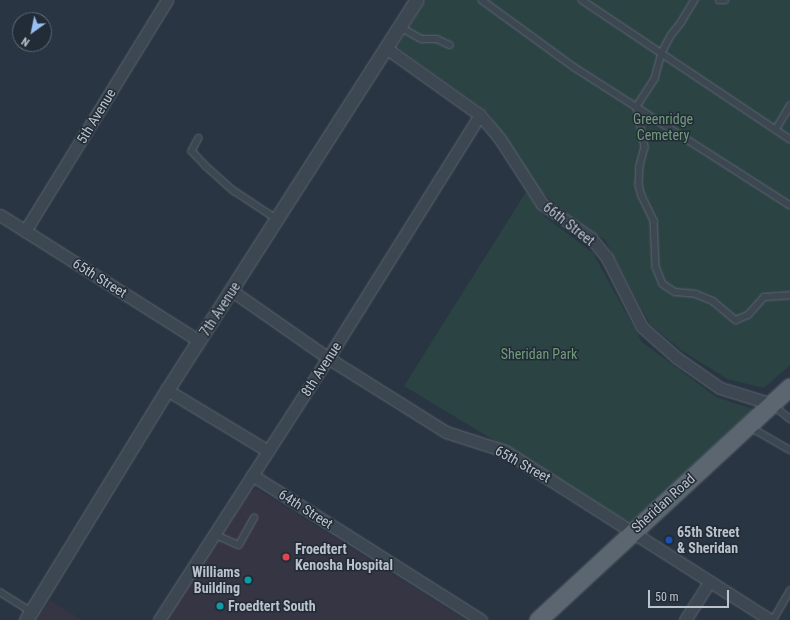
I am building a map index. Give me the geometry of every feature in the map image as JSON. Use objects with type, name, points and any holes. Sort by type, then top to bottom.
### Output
[{"type":"main road","name":"Sheridan Road","points":[[538,620],[633,530],[790,387]]},
{"type":"street","name":"5th Avenue","points":[[25,231],[167,0]]},
{"type":"street","name":"7th Avenue","points":[[28,616],[168,390],[416,0]]},
{"type":"street","name":"66th Street","points":[[386,48],[480,115],[500,139],[542,204],[595,243],[607,258],[642,327],[677,358],[720,388],[772,404]]},
{"type":"street","name":"8th Avenue","points":[[159,620],[328,358],[480,115]]},
{"type":"street","name":"65th Street","points":[[0,215],[199,341]]},
{"type":"street","name":"65th Street","points":[[232,291],[328,358],[446,432],[505,451],[633,530],[772,620]]},
{"type":"street","points":[[168,390],[268,452]]},
{"type":"street","name":"64th Street","points":[[252,475],[481,620]]},
{"type":"street","points":[[685,620],[710,581]]},
{"type":"lane","points":[[482,0],[574,67],[790,205]]},
{"type":"lane","points":[[582,0],[790,139]]},
{"type":"lane","points":[[695,0],[662,53],[656,79],[637,107],[645,147],[640,166],[639,184],[642,196],[654,221],[656,267],[663,284],[676,292],[696,294],[713,301],[736,320],[748,315],[764,297],[790,295]]},
{"type":"lane","points":[[719,0],[725,0]]},
{"type":"lane","points":[[400,27],[422,39],[437,39],[450,45]]},
{"type":"lane","points":[[776,129],[790,106]]},
{"type":"lane","points":[[199,138],[192,151],[205,165],[233,190],[277,220]]},
{"type":"lane","points":[[772,404],[790,419]]},
{"type":"lane","points":[[748,426],[790,450]]},
{"type":"lane","points":[[214,534],[239,545],[254,518]]},
{"type":"lane","points":[[772,620],[790,590]]},
{"type":"lane","points":[[0,592],[28,616]]},
{"type":"shaded area","name":"Froedtert Kenosha Hospital","points":[[255,489],[259,490],[466,620],[166,620],[248,494]]},
{"type":"shaded area","points":[[50,600],[82,620],[37,620]]},
{"type":"green space","name":"Greenridge Cemetery","points":[[426,0],[790,0],[790,365],[764,388],[727,379],[681,350],[650,324],[605,240],[564,212],[536,187],[488,112],[397,47]]},
{"type":"green space","name":"Sheridan Park","points":[[526,192],[544,216],[593,253],[642,342],[716,397],[753,409],[631,523],[404,386]]},
{"type":"place","name":"65th Street & Sheridan","points":[[669,540]]},
{"type":"place","name":"Froedtert Kenosha Hospital","points":[[286,557]]},
{"type":"place","name":"Williams Building","points":[[248,580]]},
{"type":"place","name":"Froedtert South","points":[[220,606]]}]
